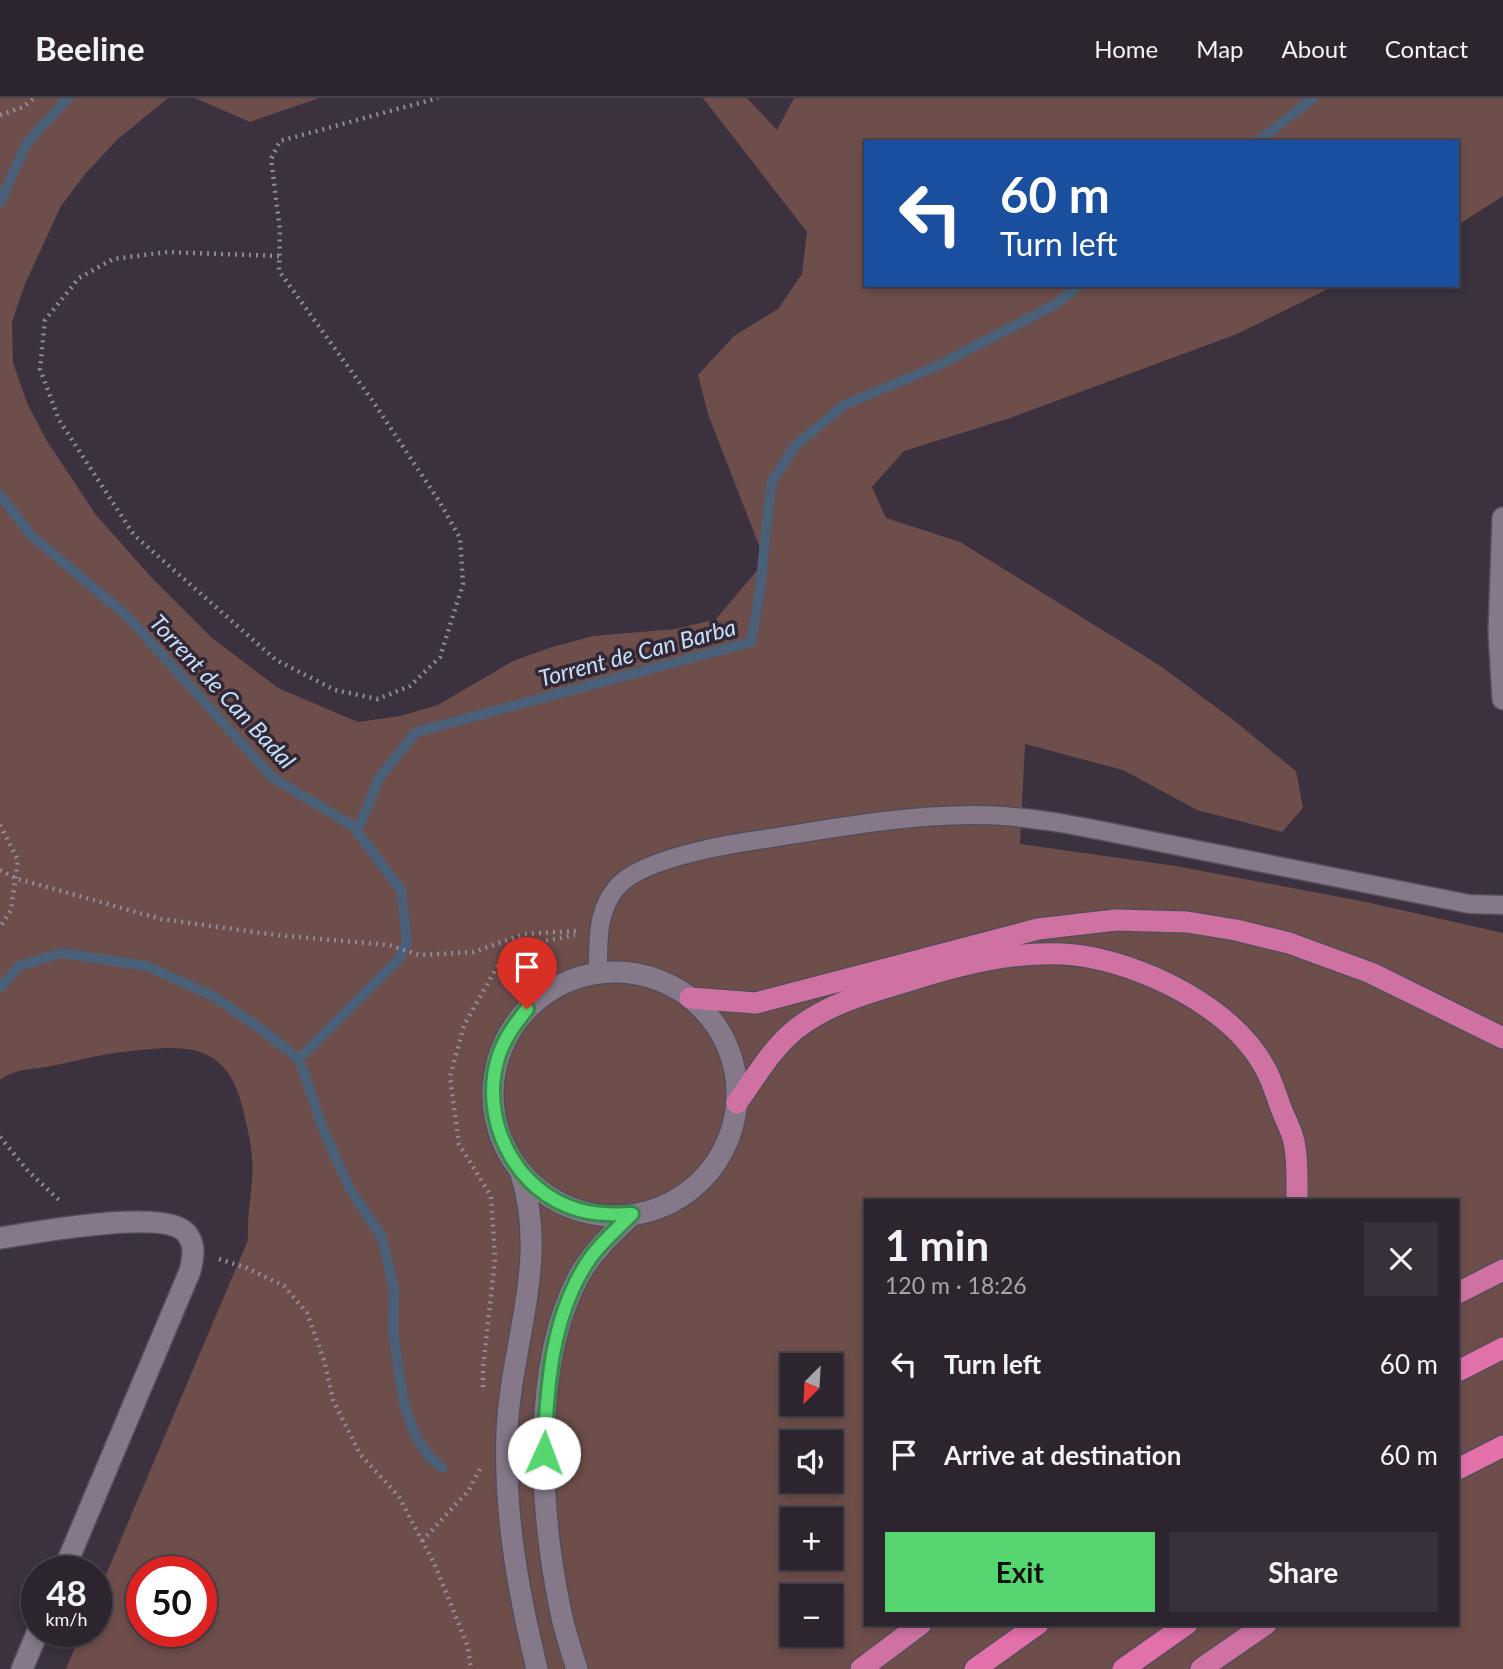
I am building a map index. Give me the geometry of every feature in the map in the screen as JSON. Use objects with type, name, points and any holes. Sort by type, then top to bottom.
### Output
[{"type":"highway","points":[[690,998],[722,1003],[756,1003],[1038,929],[1116,920],[1186,922],[1236,930],[1289,943],[1371,973],[1503,1038]]},
{"type":"highway","points":[[737,1103],[794,1030],[844,1001],[972,963],[1027,956],[1073,955],[1117,963],[1162,981],[1194,999],[1247,1043],[1265,1068],[1294,1142],[1297,1199]]},
{"type":"highway","points":[[1459,1292],[1503,1270]]},
{"type":"highway","points":[[1459,1370],[1503,1348]]},
{"type":"highway","points":[[1459,1468],[1503,1446]]},
{"type":"highway","points":[[861,1669],[918,1626]]},
{"type":"highway","points":[[975,1669],[1035,1626]]},
{"type":"highway","points":[[1123,1669],[1184,1626]]},
{"type":"highway","points":[[1201,1669],[1263,1626]]},
{"type":"main road","points":[[1503,518],[1499,631],[1503,699]]},
{"type":"main road","points":[[623,972],[647,977],[669,985],[690,998],[721,1034],[736,1079],[737,1103],[732,1130],[721,1154],[705,1176],[685,1194],[661,1207],[632,1214],[606,1216],[577,1210],[550,1198],[520,1171],[499,1134],[493,1107],[493,1081],[499,1054],[511,1030],[527,1009],[548,992],[572,980],[598,974],[623,972]]},
{"type":"main road","points":[[520,1171],[529,1199],[533,1247],[531,1280],[512,1381],[508,1483],[513,1558],[537,1669]]},
{"type":"main road","points":[[576,1669],[561,1614],[551,1552],[544,1453],[546,1400],[552,1357],[564,1314],[579,1276],[604,1241],[632,1214]]},
{"type":"main road","points":[[0,1238],[136,1221],[172,1224],[187,1234],[194,1252],[190,1271],[70,1556]]},
{"type":"main road","points":[[22,1669],[31,1647]]},
{"type":"lane","points":[[598,974],[597,930],[605,907],[618,885],[638,870],[720,845],[873,822],[963,815],[1011,817],[1086,829],[1469,904],[1503,905]]},
{"type":"path","points":[[0,115],[23,107],[34,98]]},
{"type":"path","points":[[279,256],[168,252],[113,259],[79,278],[44,320],[40,369],[59,420],[134,535],[276,660],[335,690],[378,699],[410,686],[440,657],[463,584],[460,538],[439,501],[372,400],[279,271],[280,230],[271,159],[280,141],[438,98]]},
{"type":"path","points":[[0,825],[18,860],[11,910],[0,927]]},
{"type":"path","points":[[0,870],[15,878],[160,919],[276,935],[389,945],[419,954],[474,952],[524,934],[597,930]]},
{"type":"path","points":[[483,1395],[483,1368],[495,1259],[491,1196],[459,1144],[450,1077],[464,1025],[497,967],[540,943],[597,930]]},
{"type":"path","points":[[0,1137],[28,1171],[86,1226]]},
{"type":"path","points":[[194,1252],[247,1268],[284,1286],[307,1314],[324,1360],[333,1400],[360,1454],[399,1497],[434,1563],[468,1647],[471,1669]]},
{"type":"path","points":[[422,1541],[469,1490],[484,1461]]},
{"type":"shaded area","points":[[0,98],[168,98],[118,139],[86,173],[61,206],[25,284],[12,322],[13,363],[28,405],[47,441],[96,515],[152,578],[212,638],[278,688],[358,722],[400,716],[438,705],[513,661],[552,647],[593,636],[676,629],[716,619],[765,561],[708,414],[698,375],[734,336],[778,309],[802,274],[807,232],[703,98],[747,98],[777,130],[794,98],[1503,98],[1503,196],[1459,224],[1459,140],[864,140],[864,287],[1332,287],[1237,334],[1010,418],[904,451],[872,487],[886,518],[960,542],[1159,665],[1296,771],[1303,808],[1282,832],[1197,810],[1123,770],[1025,744],[1020,844],[1176,866],[1366,902],[1503,933],[1503,1669],[66,1669],[75,1647],[112,1647],[112,1560],[248,1240],[251,1149],[238,1091],[227,1072],[215,1059],[199,1052],[182,1048],[161,1048],[114,1053],[18,1071],[0,1080]]},
{"type":"shaded area","points":[[195,98],[319,98],[250,122]]},
{"type":"waterway","name":"Torrent de Can Badal","points":[[0,203],[26,144],[68,98]]},
{"type":"waterway","name":"Torrent de Can Barba","points":[[1260,140],[1313,98]]},
{"type":"waterway","name":"Torrent de Can Barba","points":[[357,832],[379,778],[416,732],[751,642],[760,590],[771,483],[795,446],[844,405],[937,366],[1056,304],[1077,287]]},
{"type":"waterway","name":"Torrent de Can Badal","points":[[0,495],[32,536],[127,616],[273,778],[353,826],[401,890],[407,942],[399,959],[299,1059]]},
{"type":"waterway","points":[[0,988],[19,966],[61,953],[147,966],[213,996],[299,1059]]},
{"type":"waterway","name":"Torrent de Can Badal","points":[[299,1059],[323,1129],[351,1191],[382,1237],[394,1289],[393,1333],[404,1404],[417,1439],[442,1468]]},
{"type":"route","points":[[527,1009],[511,1030],[499,1054],[493,1081],[493,1107],[499,1134],[511,1158],[520,1171],[550,1198],[577,1210],[606,1216],[632,1214],[590,1258],[579,1276],[564,1314],[552,1357],[546,1400],[544,1453]]}]
